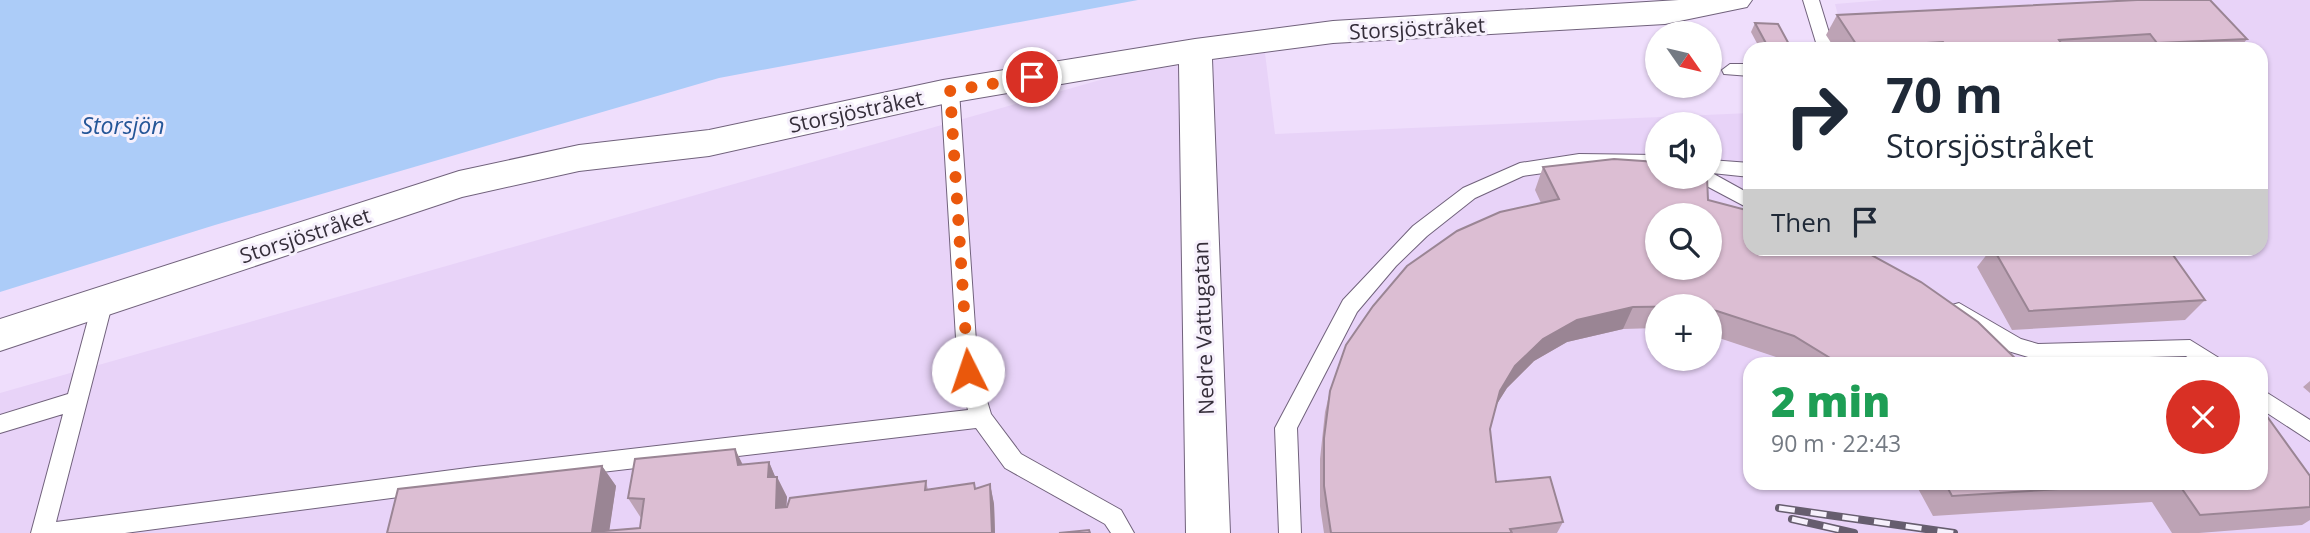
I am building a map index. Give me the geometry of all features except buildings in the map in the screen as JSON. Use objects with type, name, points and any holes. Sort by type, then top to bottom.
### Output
[{"type":"street","name":"Storsjöstråket","points":[[0,335],[459,184],[579,158],[709,143],[950,91],[1195,50],[1333,32],[1665,13],[1736,0]]},
{"type":"street","name":"Nedre Vattugatan","points":[[1195,50],[1208,533]]},
{"type":"lane","points":[[1811,0],[1824,42]]},
{"type":"lane","points":[[1730,70],[1743,70]]},
{"type":"lane","points":[[950,91],[968,371],[981,418],[1013,461],[1113,517],[1123,533]]},
{"type":"lane","points":[[1290,533],[1286,428],[1350,306],[1389,261],[1420,231],[1469,193],[1520,170],[1579,161],[1645,161]]},
{"type":"lane","points":[[1722,167],[1743,169]]},
{"type":"lane","points":[[1722,186],[1743,198]]},
{"type":"lane","points":[[42,533],[103,301]]},
{"type":"lane","points":[[1946,304],[2015,345],[2038,352],[2190,348],[2202,357]]},
{"type":"lane","points":[[0,424],[75,401]]},
{"type":"lane","points":[[2268,403],[2310,432]]},
{"type":"lane","points":[[48,533],[475,477],[981,418]]},
{"type":"shaded area","points":[[1884,0],[2310,0],[2310,533],[0,533],[0,393],[1121,74],[1265,53],[1275,134],[1645,118],[1645,189],[1722,189],[1722,114],[1743,113],[1743,256],[2268,256],[2268,42],[1845,42],[1835,4]]},
{"type":"water","name":"Storsjön","points":[[0,0],[1138,0],[719,78],[215,225],[0,292]]},
{"type":"railway","points":[[1779,508],[1954,533]]},
{"type":"railway","points":[[1792,519],[1854,533]]},
{"type":"route","points":[[968,371],[950,91],[1032,77]]}]
